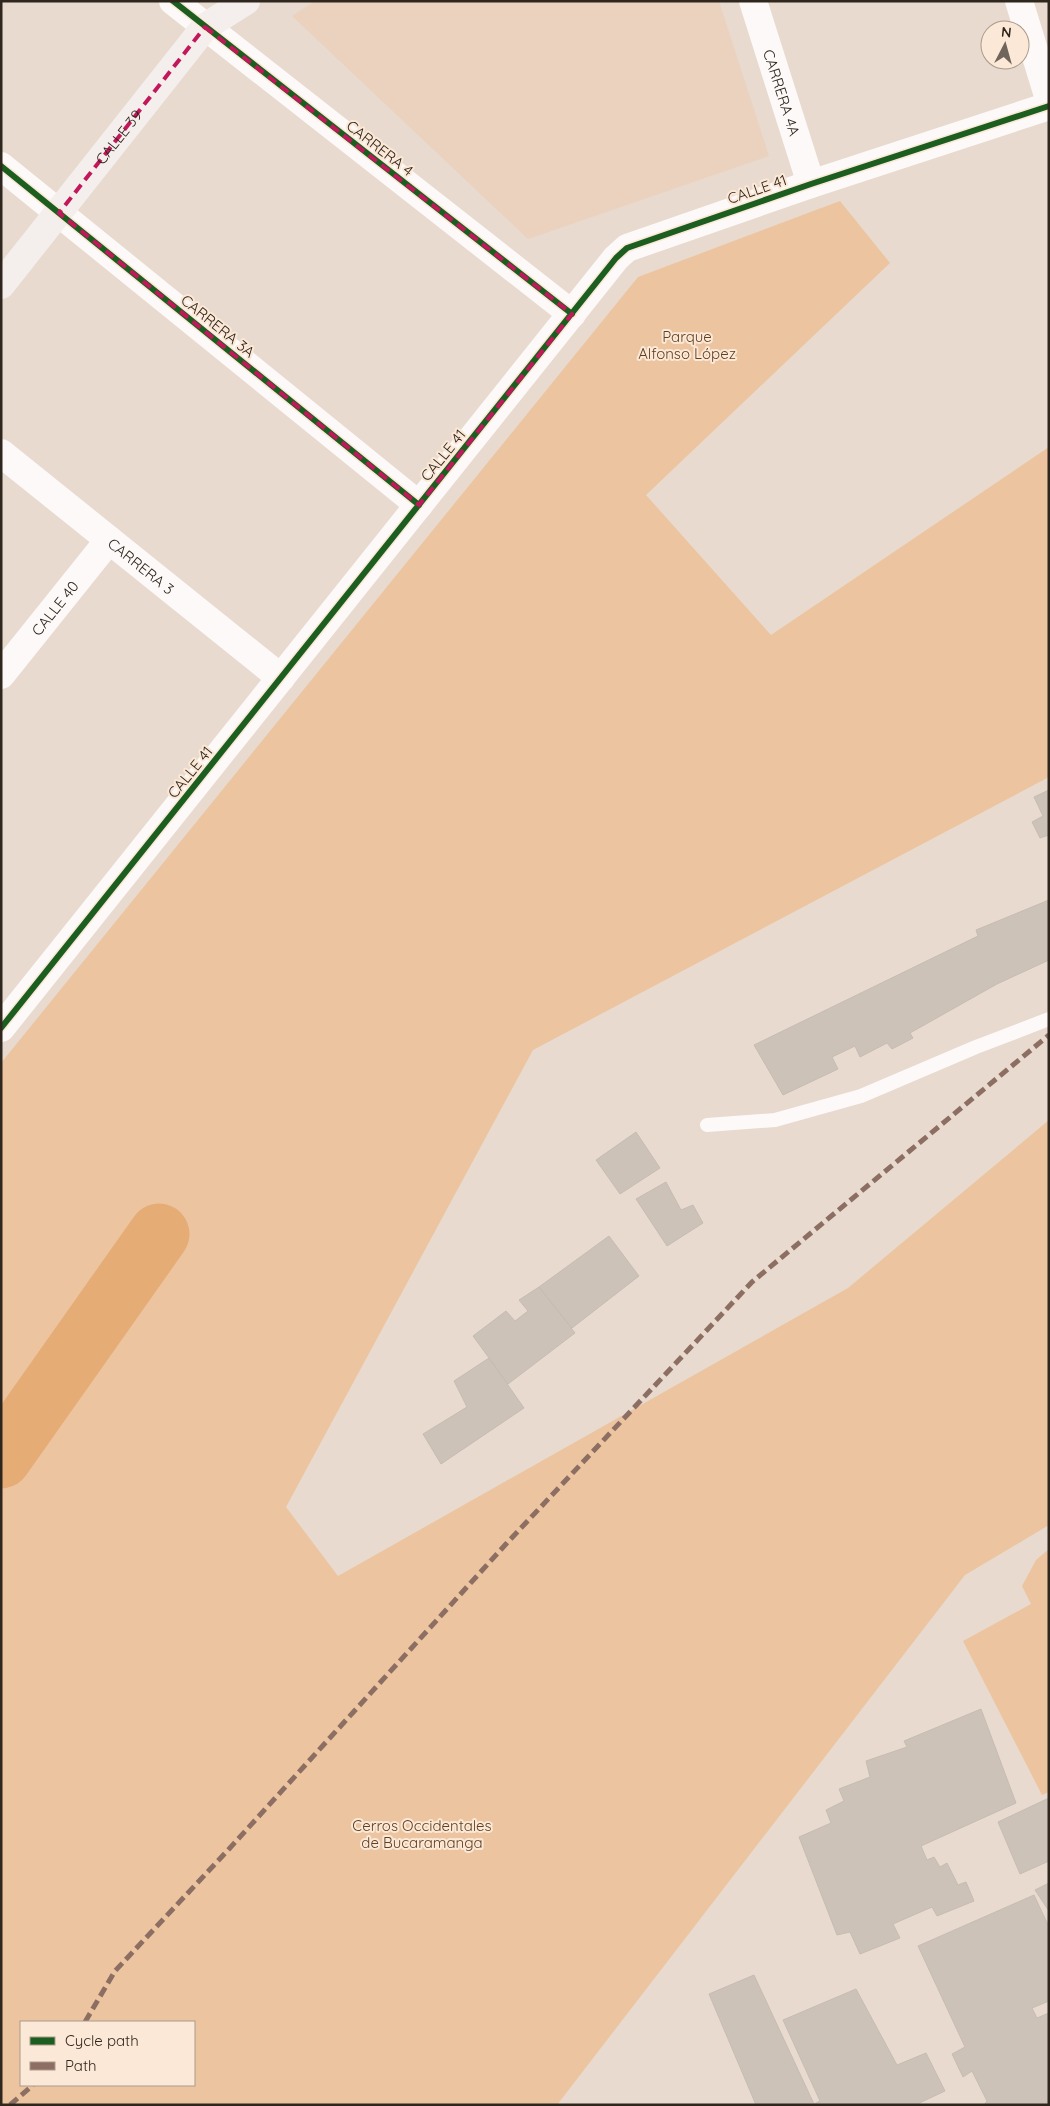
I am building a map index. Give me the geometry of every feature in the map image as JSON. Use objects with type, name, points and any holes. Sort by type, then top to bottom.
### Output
[{"type":"street","name":"CARRERA 4","points":[[173,1],[572,314]]},
{"type":"street","name":"CALLE 39","points":[[1,285],[206,27],[246,1]]},
{"type":"street","name":"CARRERA 4A","points":[[753,1],[811,184]]},
{"type":"street","points":[[1019,1],[1049,99]]},
{"type":"street","name":"CALLE 41","points":[[1,1028],[616,258],[627,248],[811,184],[1049,106]]},
{"type":"street","name":"CARRERA 3A","points":[[1,166],[419,505]]},
{"type":"street","name":"CARRERA 3","points":[[1,453],[281,678]]},
{"type":"street","name":"CALLE 40","points":[[1,676],[109,540]]},
{"type":"lane","points":[[707,1124],[775,1120],[861,1096],[976,1047],[1049,1019]]},
{"type":"highlighted area","points":[[205,27],[572,314],[419,505],[59,213]]},
{"type":"shaded area","points":[[315,1],[719,1],[769,156],[528,239],[292,16]]},
{"type":"green space","name":"Cerros Occidentales de Bucaramanga","points":[[840,201],[890,263],[646,495],[771,635],[1049,447],[1049,777],[533,1050],[286,1507],[338,1576],[848,1288],[1049,1120],[1049,1525],[965,1575],[557,2105],[1,2105],[1,1063],[638,277]]},
{"type":"green space","points":[[1049,1549],[1049,1792],[1042,1795],[963,1641],[1031,1604],[1022,1586],[1036,1560]]},
{"type":"building","points":[[1049,790],[1049,835],[1040,838],[1032,822],[1043,816],[1034,797]]},
{"type":"building","points":[[1049,900],[1049,960],[997,984],[910,1033],[913,1038],[892,1049],[887,1043],[860,1057],[855,1046],[832,1057],[838,1069],[783,1095],[754,1045],[978,936],[976,930]]},
{"type":"building","points":[[636,1132],[660,1168],[620,1194],[596,1160]]},
{"type":"building","points":[[666,1182],[681,1210],[693,1205],[703,1223],[667,1246],[636,1199]]},
{"type":"building","points":[[609,1236],[639,1276],[572,1328],[539,1287]]},
{"type":"building","points":[[539,1287],[575,1333],[508,1384],[473,1336],[506,1311],[515,1321],[528,1311],[519,1300]]},
{"type":"building","points":[[489,1358],[524,1408],[441,1464],[423,1434],[467,1407],[454,1381]]},
{"type":"building","points":[[981,1709],[1016,1803],[921,1846],[927,1860],[934,1857],[940,1867],[947,1863],[958,1885],[966,1882],[974,1901],[937,1916],[932,1907],[893,1924],[900,1938],[860,1954],[850,1932],[837,1935],[799,1837],[831,1823],[826,1810],[844,1801],[839,1789],[870,1777],[866,1761],[907,1747],[904,1741]]},
{"type":"building","points":[[1049,1798],[1049,1861],[1020,1874],[998,1822]]},
{"type":"building","points":[[1049,1883],[1049,1911],[1035,1890]]},
{"type":"building","points":[[1034,1895],[1049,1927],[1049,2001],[1032,2008],[1037,2018],[1049,2013],[1049,2105],[984,2105],[987,2101],[972,2071],[963,2077],[952,2054],[965,2047],[918,1946]]},
{"type":"building","points":[[754,1975],[814,2104],[820,2101],[783,2020],[856,1989],[897,2065],[926,2053],[945,2091],[915,2105],[756,2105],[709,1994]]},
{"type":"waterway","points":[[1,1458],[159,1234]]},
{"type":"marked path","points":[[86,2021],[115,1971],[229,1849],[506,1544],[752,1282],[1049,1035]]},
{"type":"marked path","points":[[10,2105],[32,2086]]},
{"type":"cycle path","points":[[173,1],[572,314]]},
{"type":"cycle path","points":[[1,1028],[616,258],[627,248],[811,184],[1049,106]]},
{"type":"cycle path","points":[[1,166],[419,505]]},
{"type":"park label","name":"Parque Alfonso López","points":[[687,344]]}]
